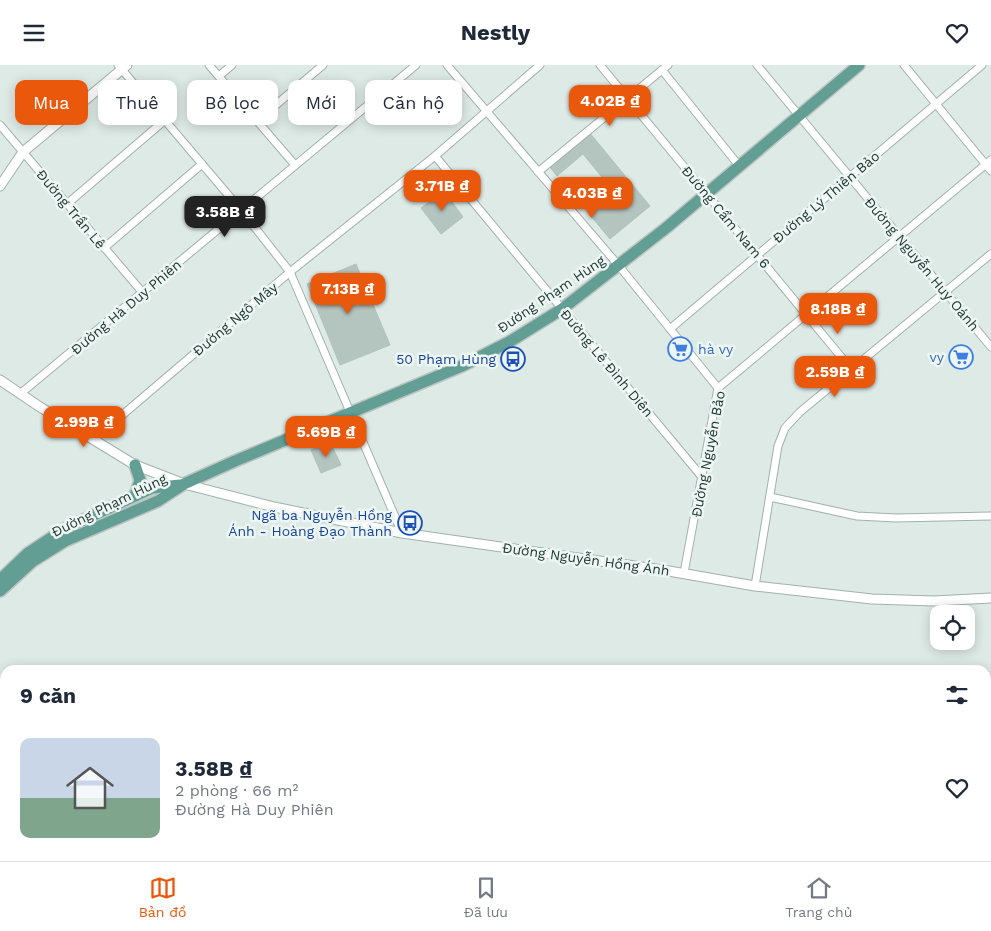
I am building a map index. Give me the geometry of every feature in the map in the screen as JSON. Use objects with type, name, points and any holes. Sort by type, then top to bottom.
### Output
[{"type":"main road","name":"Đường Phạm Hùng","points":[[2,582],[65,541],[158,501],[184,485],[485,355],[509,342],[562,309],[619,266],[707,195],[859,65]]},
{"type":"main road","points":[[135,465],[140,480],[135,496]]},
{"type":"main road","name":"Đường Phạm Hùng","points":[[2,582],[28,553],[66,528],[152,488],[184,485]]},
{"type":"street","points":[[209,65],[222,80]]},
{"type":"street","points":[[219,76],[232,65]]},
{"type":"street","points":[[278,103],[324,65]]},
{"type":"street","name":"Đường Hà Duy Phiên","points":[[20,394],[416,65]]},
{"type":"street","points":[[447,65],[619,266],[718,389]]},
{"type":"street","name":"Đường Ngô Mây","points":[[93,440],[290,272],[435,156],[540,65]]},
{"type":"street","name":"Đường Cẩm Nam 6","points":[[600,65],[852,370]]},
{"type":"street","name":"Đường Nguyễn Huy Oánh","points":[[757,65],[946,293],[988,338],[991,347]]},
{"type":"street","points":[[904,65],[989,165]]},
{"type":"street","name":"Đường Lý Thiên Bảo","points":[[670,329],[982,65]]},
{"type":"street","points":[[0,186],[23,152],[122,67],[133,80]]},
{"type":"street","points":[[538,172],[665,67],[740,167]]},
{"type":"street","name":"Đường Trần Lê","points":[[0,125],[143,293]]},
{"type":"street","points":[[67,204],[159,125]]},
{"type":"street","points":[[169,125],[242,210],[290,272],[352,411],[402,533]]},
{"type":"street","points":[[260,125],[295,165]]},
{"type":"street","name":"Đường Lê Đình Diên","points":[[435,156],[702,477]]},
{"type":"street","points":[[104,248],[202,164]]},
{"type":"street","name":"Đường Nguyễn Bảo","points":[[684,573],[718,389],[989,165]]},
{"type":"street","points":[[754,586],[778,446],[785,429],[800,413],[991,254]]},
{"type":"street","name":"Đường Nguyễn Hồng Ánh","points":[[0,380],[135,465],[184,485],[274,507],[402,533],[684,573],[754,586],[872,599],[934,601],[991,597]]},
{"type":"street","points":[[770,497],[857,516],[896,518],[991,516]]},
{"type":"building","points":[[589,132],[650,206],[610,239],[589,214],[615,193],[583,154],[557,176],[549,166]]},
{"type":"building","points":[[444,191],[463,217],[441,234],[421,208]]},
{"type":"building","points":[[356,264],[390,345],[340,365],[307,284]]},
{"type":"building","points":[[330,442],[341,465],[321,473],[311,450]]},
{"type":"place","name":"hà vy","points":[[680,349]]},
{"type":"place","name":"vy","points":[[961,357]]},
{"type":"place","name":"50 Phạm Hùng","points":[[513,359]]},
{"type":"place","name":"Ngã ba Nguyễn Hồng Ánh - Hoàng Đạo Thành","points":[[410,523]]}]
